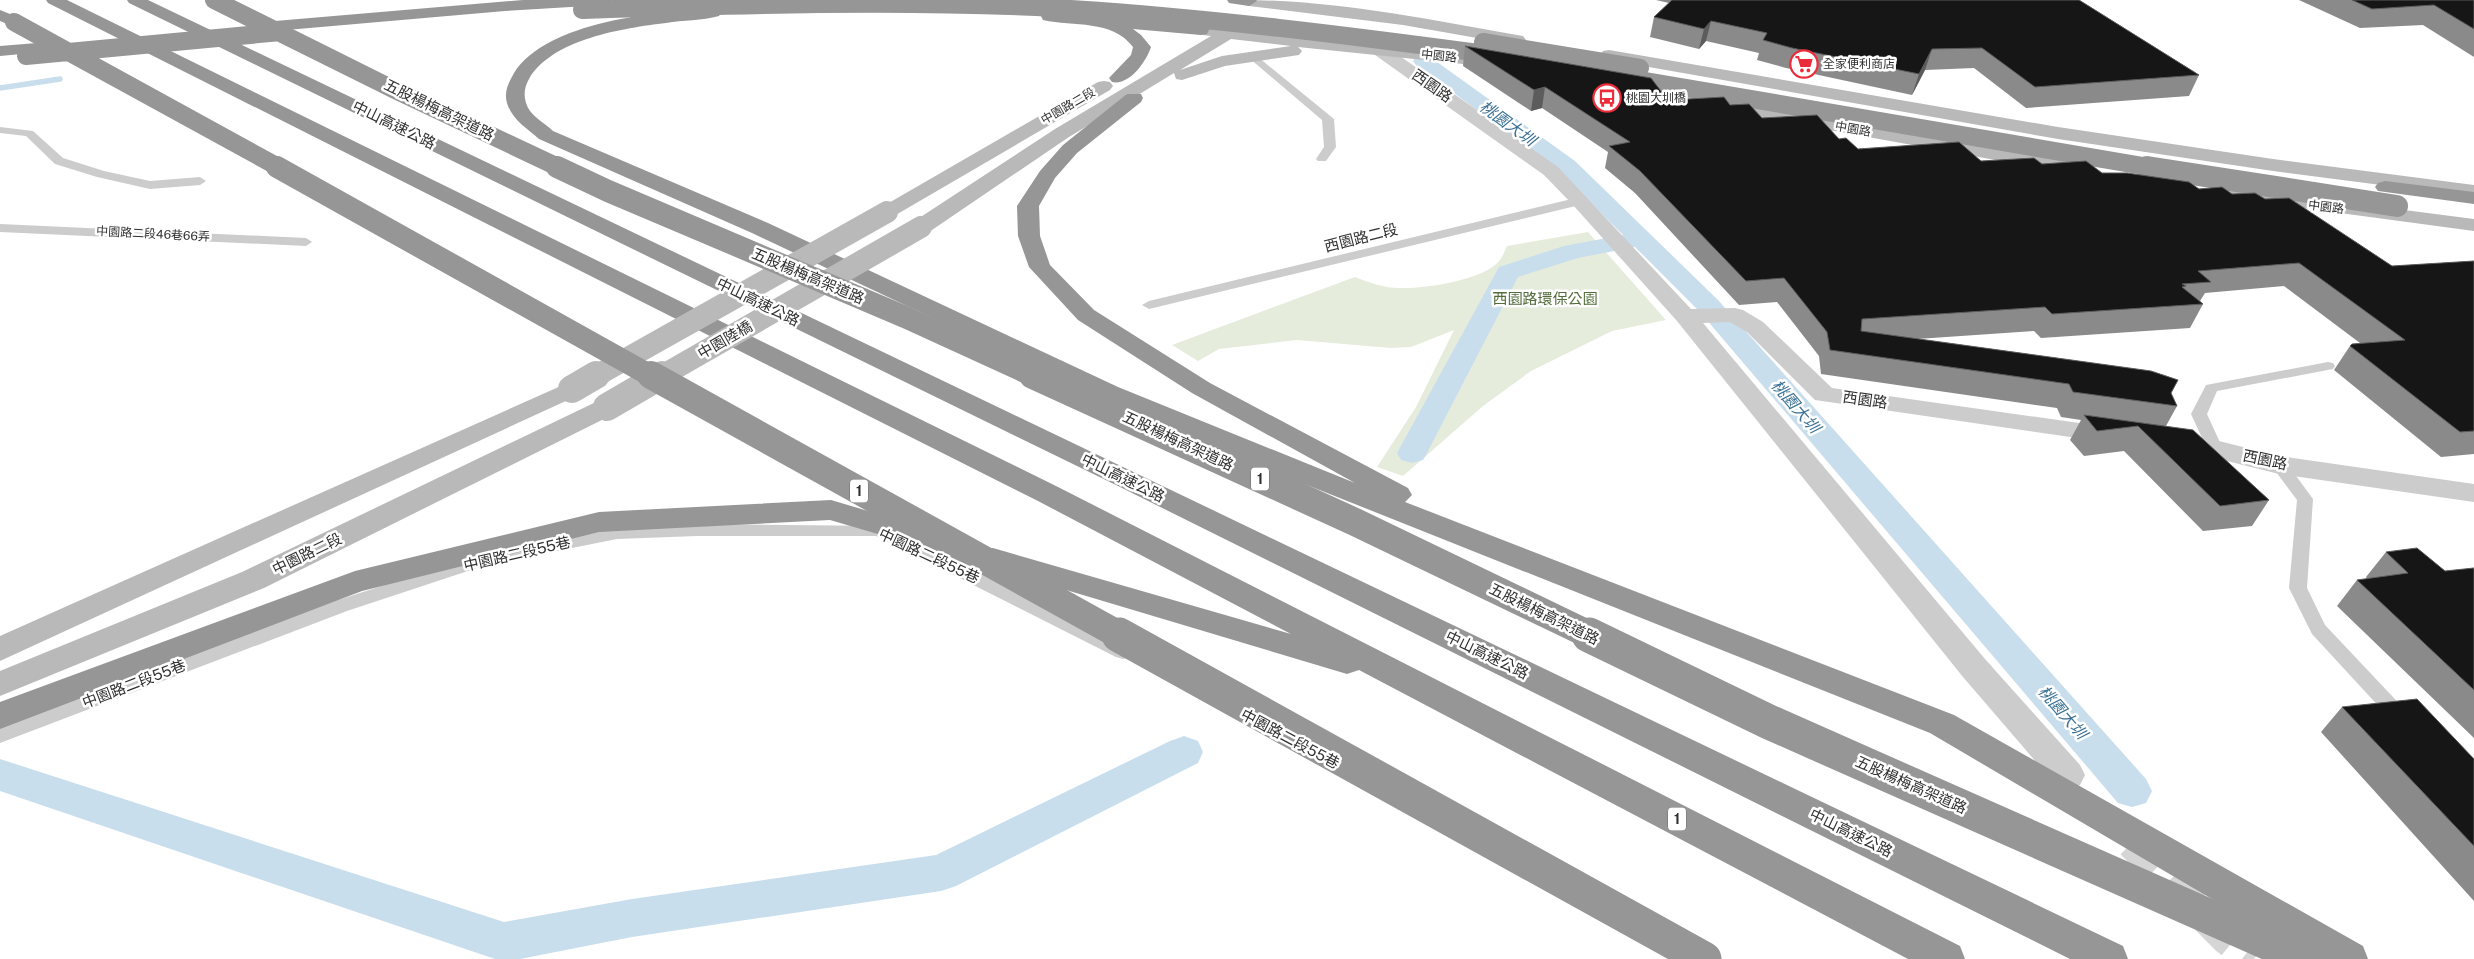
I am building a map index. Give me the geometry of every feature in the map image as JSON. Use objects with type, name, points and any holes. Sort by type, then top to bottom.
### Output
[{"type":"highway","name":"1","points":[[54,0],[1048,494],[1946,959]]},
{"type":"highway","name":"中山高速公路","points":[[135,0],[1135,484],[2109,959]]},
{"type":"highway","name":"五股楊梅高架道路","points":[[214,0],[397,91],[608,191],[923,325],[1355,522],[1769,722],[2305,959]]},
{"type":"highway","points":[[0,51],[492,0]]},
{"type":"highway","points":[[270,22],[604,0]]},
{"type":"highway","points":[[815,0],[922,10],[1050,16],[1202,30]]},
{"type":"highway","points":[[971,0],[1243,7]]},
{"type":"highway","points":[[1076,0],[1284,16],[1500,44],[2186,158],[2474,198]]},
{"type":"highway","points":[[0,42],[33,48],[582,10],[720,4],[955,4],[1054,8],[1283,27],[1506,57],[2185,174],[2397,206],[2474,215]]},
{"type":"highway","points":[[922,10],[723,13],[656,19],[618,26],[580,37],[553,48],[532,62],[519,76],[514,94],[521,113],[546,135],[777,236],[1109,392],[1307,475],[1942,724],[2349,959]]},
{"type":"highway","name":"1","points":[[0,15],[359,211],[750,431],[1704,959]]},
{"type":"highway","points":[[1050,16],[1101,24],[1124,30],[1137,39],[1142,47],[1139,56],[1118,78]]},
{"type":"highway","points":[[0,59],[33,48]]},
{"type":"highway","points":[[1134,98],[1070,149],[1047,175],[1028,206],[1029,236],[1040,267],[1086,315],[1201,388],[1489,545]]},
{"type":"highway","points":[[0,716],[364,579],[599,522],[831,510],[1408,679]]},
{"type":"main road","name":"中園路二段","points":[[1176,44],[1243,7],[1277,2]]},
{"type":"main road","name":"中園路","points":[[1277,2],[1403,20],[2058,132],[2273,165],[2474,190]]},
{"type":"main road","name":"中園路二段","points":[[921,227],[1089,116],[1230,33],[1243,7]]},
{"type":"main road","points":[[1243,7],[1409,36],[1606,54]]},
{"type":"main road","name":"中園路","points":[[1202,30],[1348,48],[1461,59],[1519,69]]},
{"type":"main road","points":[[1089,116],[1134,98],[1179,76],[1222,61],[1253,56],[1348,48]]},
{"type":"main road","name":"中園路二段","points":[[0,649],[572,389],[887,212],[1160,54]]},
{"type":"main road","name":"中園路","points":[[1597,83],[2099,173],[2287,202],[2474,225]]},
{"type":"main road","name":"中園陸橋","points":[[607,408],[921,227]]},
{"type":"main road","name":"中園路二段","points":[[0,684],[253,580],[607,408]]},
{"type":"street","name":"西園路","points":[[1382,50],[1551,171],[1615,238],[1685,316],[1735,315],[1755,327],[1824,394],[2215,449],[2279,465],[2474,493]]},
{"type":"street","points":[[1685,316],[1974,668],[2068,775]]},
{"type":"lane","points":[[1253,56],[1328,119],[1330,147],[1322,159]]},
{"type":"lane","points":[[0,130],[29,132],[59,161],[102,174],[150,185],[200,181]]},
{"type":"lane","name":"西園路二段","points":[[1149,305],[1580,201]]},
{"type":"lane","name":"中園路二段46巷66弄","points":[[0,228],[306,242]]},
{"type":"lane","points":[[2215,449],[2199,414],[2211,388],[2260,380],[2285,372],[2328,366]]},
{"type":"lane","points":[[2279,465],[2304,499],[2298,588],[2318,629],[2413,730]]},
{"type":"lane","name":"中園路二段55巷","points":[[0,735],[341,606],[484,559],[617,533],[697,530],[879,530],[1157,669],[1709,959]]},
{"type":"green space","name":"西園路環保公園","points":[[1588,232],[1666,320],[1612,331],[1531,371],[1483,406],[1403,476],[1377,467],[1416,407],[1454,330],[1411,347],[1391,348],[1297,340],[1219,349],[1198,361],[1172,345],[1355,277],[1377,285],[1394,288],[1438,285],[1468,278],[1492,267],[1500,260],[1507,246]]},
{"type":"building","points":[[1672,0],[2079,0],[2199,75],[2035,87],[1982,48],[1932,49],[1919,74],[1792,48],[1763,40],[1767,33],[1711,21],[1704,29],[1654,17]]},
{"type":"building","points":[[2352,0],[2474,0],[2474,29],[2434,5],[2372,9]]},
{"type":"building","points":[[1465,46],[1651,78],[1664,95],[1668,95],[1671,100],[1724,97],[1730,105],[1749,104],[1762,118],[1817,115],[1839,139],[1846,138],[1858,149],[1959,142],[1981,161],[2034,158],[2042,164],[2086,161],[2102,173],[2127,173],[2189,182],[2199,189],[2222,187],[2232,194],[2255,193],[2265,199],[2289,198],[2392,266],[2474,261],[2474,431],[2460,432],[2350,346],[2352,344],[2405,340],[2299,263],[2198,271],[2211,282],[2182,284],[2186,286],[2182,287],[2203,304],[2052,314],[2045,307],[1862,319],[1861,331],[2151,371],[2178,380],[2171,393],[2177,406],[2073,392],[2069,384],[1830,350],[1827,332],[1784,278],[1746,281],[1640,171],[1609,146],[1630,142],[1545,87],[1534,90]]},
{"type":"building","points":[[2084,415],[2193,430],[2269,500],[2220,506],[2138,426],[2097,431]]},
{"type":"building","points":[[2417,548],[2445,571],[2474,568],[2474,690],[2357,580],[2408,573],[2386,552]]},
{"type":"building","points":[[2417,699],[2474,759],[2474,846],[2342,707]]},
{"type":"waterway","name":"桃園大圳","points":[[1423,61],[1567,166],[1709,306],[2132,791]]},
{"type":"waterway","points":[[0,88],[60,79]]},
{"type":"waterway","points":[[1412,453],[1508,272],[1573,251],[1641,239]]},
{"type":"waterway","points":[[0,775],[504,942],[632,918],[941,873],[1184,752]]},
{"type":"tunnel","points":[[2133,842],[2228,938],[2254,959]]},
{"type":"place","name":"全家便利商店","points":[[1804,64]]},
{"type":"place","name":"桃園大圳橋","points":[[1607,98]]}]
